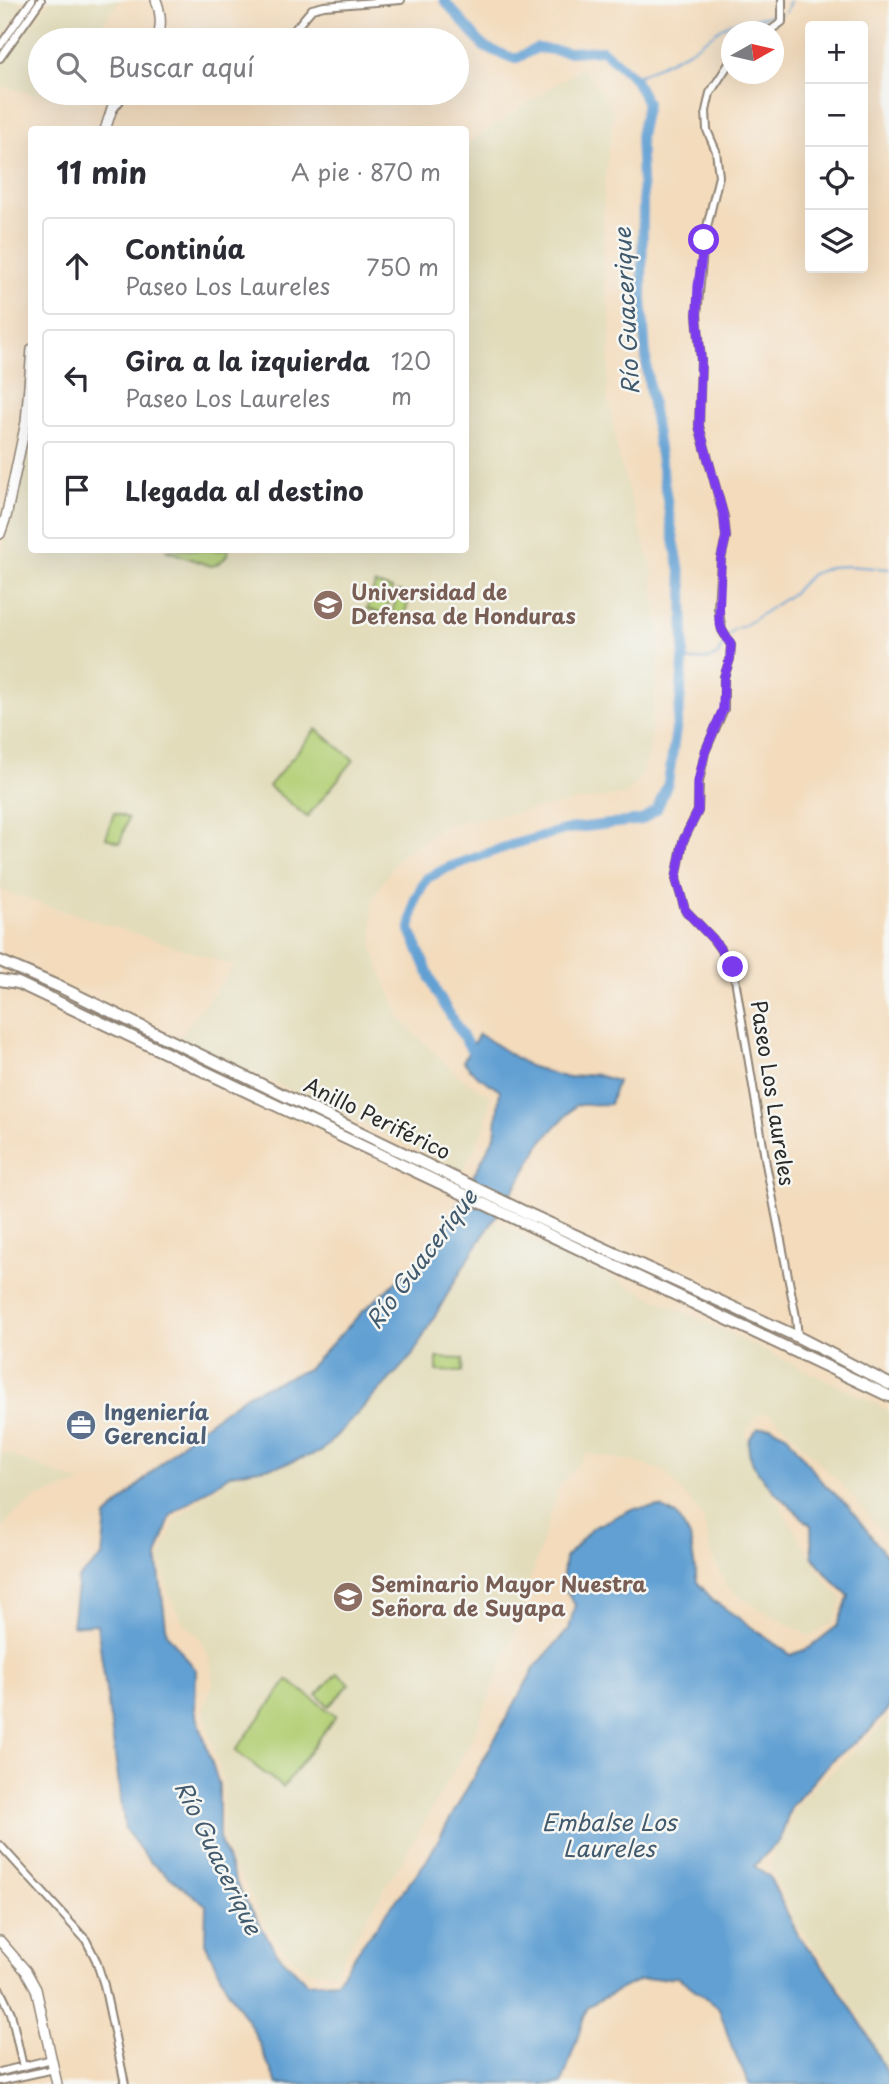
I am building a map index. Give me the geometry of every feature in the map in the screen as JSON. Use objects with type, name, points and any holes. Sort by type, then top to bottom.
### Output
[{"type":"highway","name":"Anillo Periférico","points":[[0,961],[62,988],[430,1173]]},
{"type":"highway","name":"Anillo Periférico","points":[[0,980],[18,983],[528,1218],[797,1337],[889,1384]]},
{"type":"highway","name":"Anillo Periférico","points":[[528,1218],[889,1396]]},
{"type":"main road","points":[[156,0],[160,11],[160,28]]},
{"type":"main road","points":[[106,126],[114,105]]},
{"type":"main road","points":[[1,531],[26,422],[28,388]]},
{"type":"main road","points":[[0,1941],[31,1979],[40,2001],[40,2011]]},
{"type":"main road","points":[[0,1950],[26,1982],[40,2011],[57,2084]]},
{"type":"street","points":[[0,46],[32,0]]},
{"type":"street","points":[[0,58],[41,0]]},
{"type":"street","points":[[296,28],[312,9],[315,0]]},
{"type":"street","points":[[312,9],[401,0]]},
{"type":"street","points":[[782,0],[782,21]]},
{"type":"street","name":"Paseo Los Laureles","points":[[721,76],[710,93],[706,111],[707,130],[716,151],[719,176],[704,240],[697,315],[701,361],[699,426],[724,517],[726,537],[721,559],[718,608],[722,630],[731,645],[724,677],[723,709],[705,752],[698,782],[698,811],[683,841],[676,879],[685,910],[713,939],[733,967],[773,1203],[796,1317],[797,1337]]},
{"type":"street","points":[[112,111],[117,105]]},
{"type":"street","points":[[0,1845],[86,1940],[96,1959],[125,2084]]},
{"type":"street","points":[[0,1990],[11,2013],[23,2067]]},
{"type":"street","points":[[0,2072],[53,2064]]},
{"type":"street","points":[[0,2081],[53,2064]]},
{"type":"street","points":[[22,2076],[24,2084]]},
{"type":"shaded area","points":[[0,0],[17,0],[24,5],[0,40]]},
{"type":"shaded area","points":[[50,0],[120,0],[98,28],[29,28]]},
{"type":"shaded area","points":[[28,29],[28,92],[0,86],[0,66]]},
{"type":"shaded area","name":"Universidad de Defensa de Honduras","points":[[582,67],[613,111],[604,189],[602,267],[611,325],[607,394],[619,459],[652,569],[660,641],[649,755],[638,781],[626,794],[444,825],[400,855],[372,900],[373,950],[400,1019],[457,1075],[490,1096],[486,1125],[463,1171],[179,1038],[235,966],[0,890],[0,561],[28,449],[28,553],[469,553],[469,143]]},
{"type":"shaded area","name":"Seminario Mayor Nuestra Señora de Suyapa","points":[[495,1222],[889,1410],[889,1539],[850,1493],[784,1425],[768,1413],[757,1415],[746,1431],[751,1459],[826,1582],[843,1599],[833,1623],[809,1636],[728,1588],[712,1555],[702,1515],[664,1471],[631,1461],[587,1454],[559,1486],[515,1631],[473,1737],[334,1972],[307,1970],[283,1948],[264,1922],[230,1860],[223,1833],[223,1783],[203,1709],[213,1684],[210,1660],[201,1639],[182,1621],[169,1594],[160,1558],[176,1519],[230,1476],[284,1466],[322,1453],[414,1356]]},
{"type":"shaded area","points":[[0,1451],[82,1483],[36,1498],[16,1512],[0,1530]]},
{"type":"shaded area","points":[[889,1717],[889,2074],[863,2021],[820,1955],[798,1927],[770,1863],[795,1808]]},
{"type":"green space","points":[[174,553],[228,553],[223,561],[211,566]]},
{"type":"green space","points":[[375,584],[392,589],[385,614],[367,609]]},
{"type":"green space","points":[[398,591],[410,595],[403,621],[391,617]]},
{"type":"green space","points":[[316,729],[354,760],[307,817],[269,786]]},
{"type":"green space","points":[[114,813],[128,818],[120,843],[106,838]]},
{"type":"green space","points":[[437,1358],[463,1359],[462,1372],[437,1371]]},
{"type":"green space","points":[[337,1673],[350,1684],[329,1706],[317,1695]]},
{"type":"green space","points":[[288,1680],[336,1716],[283,1787],[235,1751]]},
{"type":"water","name":"Embalse Los Laureles","points":[[479,1034],[529,1066],[567,1078],[593,1074],[617,1081],[610,1104],[576,1105],[543,1140],[466,1262],[412,1356],[321,1452],[282,1465],[231,1474],[171,1515],[157,1556],[167,1634],[196,1670],[195,1710],[219,1785],[219,1838],[238,1887],[276,1952],[307,1983],[337,1981],[427,1860],[535,1667],[569,1629],[575,1604],[562,1584],[565,1558],[592,1528],[632,1509],[661,1507],[676,1515],[690,1537],[697,1582],[713,1600],[791,1655],[809,1648],[837,1626],[849,1596],[812,1556],[811,1525],[771,1488],[753,1464],[749,1452],[750,1439],[758,1428],[771,1427],[786,1434],[822,1482],[848,1506],[889,1559],[889,1708],[870,1730],[829,1763],[791,1807],[780,1840],[754,1866],[769,1876],[798,1935],[829,1974],[864,2028],[888,2076],[889,2084],[749,2084],[732,2048],[719,2008],[678,1977],[639,1980],[588,2006],[562,2084],[277,2084],[253,2030],[225,1985],[205,1943],[206,1905],[150,1862],[125,1829],[97,1624],[72,1626],[78,1579],[102,1557],[106,1517],[189,1436],[248,1394],[308,1369],[363,1311],[415,1265],[443,1231],[495,1136],[500,1090],[476,1075],[463,1061]]},
{"type":"waterway","name":"Río Guacerique","points":[[444,0],[468,28]]},
{"type":"waterway","points":[[786,12],[790,0]]},
{"type":"waterway","points":[[634,78],[689,51],[729,23],[781,14]]},
{"type":"waterway","name":"Río Guacerique","points":[[469,29],[484,47],[515,59],[537,48],[569,52],[602,50],[634,78],[647,103],[640,136],[643,202],[642,299],[647,372],[683,587],[684,649],[680,703],[668,783],[657,809],[642,820],[568,829],[514,844],[449,867],[427,878],[415,899],[410,930],[437,993],[470,1048],[482,1056]]},
{"type":"waterway","points":[[728,636],[734,629],[744,626],[793,593],[810,575],[830,567],[889,569]]},
{"type":"waterway","points":[[683,661],[717,656],[725,641]]},
{"type":"place","name":"Universidad de Defensa de Honduras","points":[[328,605]]},
{"type":"place","name":"Ingeniería Gerencial","points":[[81,1425]]},
{"type":"place","name":"Seminario Mayor Nuestra Señora de Suyapa","points":[[348,1597]]},
{"type":"route","points":[[704,240],[697,315],[701,361],[699,426],[724,517],[726,537],[721,559],[718,608],[722,630],[731,645],[724,677],[723,709],[705,752],[698,782],[698,811],[683,841],[676,879],[685,910],[713,939],[733,967]]}]
